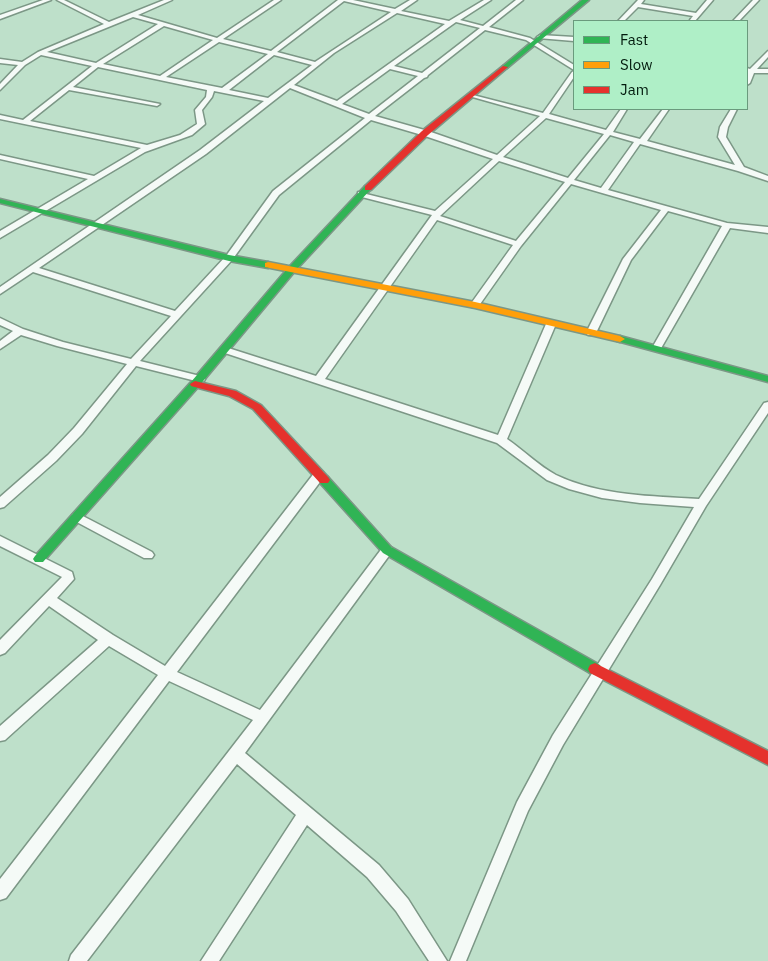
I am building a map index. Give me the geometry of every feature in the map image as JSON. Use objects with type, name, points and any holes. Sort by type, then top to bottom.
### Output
[{"type":"street","points":[[0,17],[48,0]]},
{"type":"street","points":[[60,0],[108,24]]},
{"type":"street","points":[[148,0],[158,4]]},
{"type":"street","points":[[0,88],[23,64],[40,53],[170,0]]},
{"type":"street","points":[[162,77],[278,0]]},
{"type":"street","points":[[224,90],[344,0],[486,27],[537,40],[573,39]]},
{"type":"street","points":[[0,291],[203,152],[317,64],[394,11],[414,0]]},
{"type":"street","points":[[336,105],[452,21],[488,0]]},
{"type":"street","points":[[0,504],[52,458],[78,431],[134,362],[230,258],[276,193],[520,0]]},
{"type":"street","points":[[39,559],[198,382],[292,269],[361,194],[425,133],[586,0]]},
{"type":"street","points":[[693,20],[710,0]]},
{"type":"street","points":[[737,20],[756,0]]},
{"type":"street","points":[[622,20],[639,2],[697,15]]},
{"type":"street","points":[[132,15],[270,54],[317,64]]},
{"type":"street","points":[[24,122],[98,64],[163,24]]},
{"type":"street","points":[[537,40],[573,67]]},
{"type":"street","points":[[40,53],[268,100]]},
{"type":"street","points":[[749,70],[768,53]]},
{"type":"street","points":[[0,61],[23,64]]},
{"type":"street","points":[[389,67],[425,76]]},
{"type":"street","points":[[749,70],[768,71]]},
{"type":"street","points":[[318,381],[436,215],[544,115],[573,74]]},
{"type":"street","points":[[289,85],[370,117],[603,191],[728,225],[768,230]]},
{"type":"street","points":[[68,88],[157,104]]},
{"type":"street","points":[[0,235],[38,210],[147,147],[180,137],[198,129],[201,124],[198,110],[209,97],[211,88]]},
{"type":"street","points":[[471,95],[742,169],[768,179]]},
{"type":"street","points":[[475,305],[518,244],[608,133],[623,110]]},
{"type":"street","points":[[603,191],[665,110]]},
{"type":"street","points":[[733,110],[724,127],[722,138],[742,169]]},
{"type":"street","points":[[0,117],[147,147]]},
{"type":"street","points":[[0,157],[94,178]]},
{"type":"street","points":[[361,194],[436,215],[518,244]]},
{"type":"street","points":[[0,201],[230,258],[475,305],[657,348],[768,378]]},
{"type":"street","points":[[591,333],[627,259],[666,209]]},
{"type":"street","points":[[657,348],[728,225]]},
{"type":"street","points":[[32,269],[177,315]]},
{"type":"street","points":[[0,321],[20,331],[60,344],[134,362],[232,393],[257,407],[387,550],[600,672],[768,758]]},
{"type":"street","points":[[501,440],[550,324]]},
{"type":"street","points":[[0,346],[20,331]]},
{"type":"street","points":[[224,350],[501,440],[552,476],[573,486],[602,494],[640,499],[702,503]]},
{"type":"street","points":[[458,961],[522,807],[558,740],[702,503],[768,405]]},
{"type":"street","points":[[0,892],[319,475]]},
{"type":"street","points":[[77,517],[148,554]]},
{"type":"street","points":[[0,541],[68,575],[68,579],[0,649]]},
{"type":"street","points":[[77,961],[236,754],[387,550]]},
{"type":"street","points":[[48,599],[108,639],[166,673],[262,718]]},
{"type":"street","points":[[0,735],[108,639]]},
{"type":"street","points":[[236,754],[373,871],[402,905],[439,961]]},
{"type":"street","points":[[209,961],[306,813]]},
{"type":"traffic: fast","points":[[505,67],[586,0]]},
{"type":"traffic: fast","points":[[39,559],[195,384],[292,269],[368,188]]},
{"type":"traffic: fast","points":[[0,201],[229,258],[268,265]]},
{"type":"traffic: fast","points":[[620,339],[768,379]]},
{"type":"traffic: fast","points":[[324,480],[387,550],[595,669]]},
{"type":"traffic: slow","points":[[268,265],[475,305],[620,339]]},
{"type":"traffic: jam","points":[[368,188],[425,133],[505,67]]},
{"type":"traffic: jam","points":[[195,384],[232,393],[257,407],[324,480]]},
{"type":"traffic: jam","points":[[595,669],[768,758]]}]
